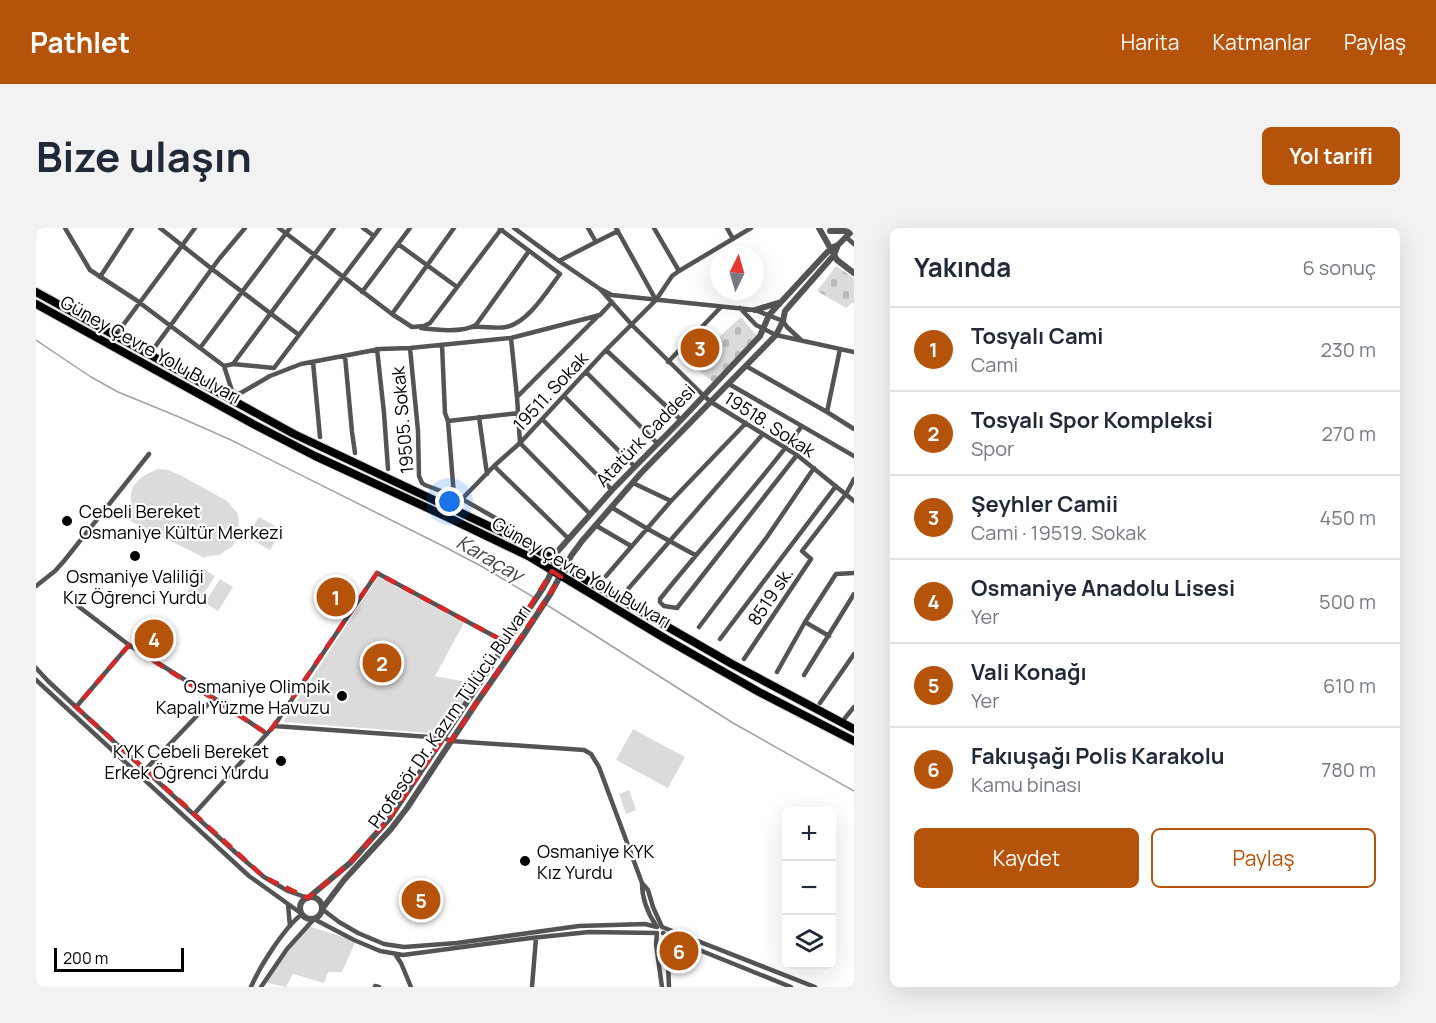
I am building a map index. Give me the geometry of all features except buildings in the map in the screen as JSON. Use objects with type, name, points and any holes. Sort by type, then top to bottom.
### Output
[{"type":"highway","name":"Güney Çevre Yolu Bulvarı","points":[[36,292],[294,434],[510,536],[732,664],[854,729]]},
{"type":"highway","name":"Güney Çevre Yolu Bulvarı","points":[[36,304],[255,426],[530,557],[759,692],[854,741]]},
{"type":"street","points":[[65,228],[90,270],[140,303],[224,366],[232,391],[239,394],[270,376],[301,364],[377,349],[511,338],[600,315]]},
{"type":"street","points":[[100,277],[132,228]]},
{"type":"street","points":[[160,228],[298,335]]},
{"type":"street","points":[[115,336],[195,228]]},
{"type":"street","points":[[149,355],[244,228]]},
{"type":"street","points":[[279,228],[412,327],[437,331],[473,327],[507,327],[526,316],[560,274],[500,229],[430,323],[412,327]]},
{"type":"street","points":[[200,348],[290,228]]},
{"type":"street","points":[[233,364],[334,228]]},
{"type":"street","points":[[363,228],[374,236]]},
{"type":"street","points":[[224,366],[233,364],[273,368],[380,228]]},
{"type":"street","points":[[362,292],[410,228]]},
{"type":"street","points":[[392,314],[454,228]]},
{"type":"street","points":[[514,228],[611,299],[656,300],[755,310],[783,321],[786,327],[801,340]]},
{"type":"street","points":[[588,228],[596,242]]},
{"type":"street","points":[[654,228],[679,271]]},
{"type":"street","points":[[727,228],[733,239]]},
{"type":"street","name":"19511. Sokak","points":[[462,499],[520,443],[656,300],[672,276],[752,228]]},
{"type":"street","points":[[819,228],[837,260],[854,273]]},
{"type":"street","points":[[559,261],[617,229],[656,300]]},
{"type":"street","points":[[829,230],[853,230]]},
{"type":"street","points":[[829,230],[838,245]]},
{"type":"street","name":"Atatürk Caddesi","points":[[552,571],[556,552],[612,490],[760,336],[769,315],[853,230]]},
{"type":"street","points":[[846,237],[854,244]]},
{"type":"street","points":[[398,244],[457,287]]},
{"type":"street","points":[[473,327],[530,251]]},
{"type":"street","name":"Atatürk Caddesi","points":[[561,576],[582,541],[611,507],[776,335],[785,311],[832,251]]},
{"type":"street","points":[[518,397],[600,315],[611,299]]},
{"type":"street","name":"19518. Sokak","points":[[611,299],[632,325],[711,402],[797,455],[854,501]]},
{"type":"street","points":[[755,310],[781,302]]},
{"type":"street","points":[[668,362],[721,307]]},
{"type":"street","points":[[739,307],[756,325],[776,335],[854,352]]},
{"type":"street","points":[[511,338],[518,397],[520,443],[590,514]]},
{"type":"street","points":[[442,345],[445,413],[448,422],[454,496]]},
{"type":"street","name":"19505. Sokak","points":[[410,348],[418,431],[419,476],[422,483],[462,499],[506,524]]},
{"type":"street","points":[[377,349],[388,470]]},
{"type":"street","points":[[827,412],[840,349]]},
{"type":"street","points":[[606,350],[681,420]]},
{"type":"street","points":[[345,356],[355,453]]},
{"type":"street","points":[[313,362],[320,437]]},
{"type":"street","points":[[746,366],[854,429]]},
{"type":"street","points":[[586,372],[658,444]]},
{"type":"street","points":[[729,384],[854,456]]},
{"type":"street","points":[[564,396],[635,467]]},
{"type":"street","points":[[448,422],[519,413]]},
{"type":"street","points":[[479,417],[487,474]]},
{"type":"street","points":[[542,419],[612,490]]},
{"type":"street","points":[[606,576],[646,528],[746,423]]},
{"type":"street","points":[[797,455],[677,608],[664,606],[660,599],[802,426]]},
{"type":"street","points":[[628,589],[763,434]]},
{"type":"street","points":[[36,586],[64,561],[149,454]]},
{"type":"street","points":[[494,466],[569,539]]},
{"type":"street","points":[[699,627],[767,537],[814,468]]},
{"type":"street","points":[[846,494],[854,479]]},
{"type":"street","points":[[633,483],[671,501]]},
{"type":"street","points":[[720,639],[836,486]]},
{"type":"street","name":"8519 sk.","points":[[744,659],[811,559],[802,551],[846,494]]},
{"type":"street","points":[[611,507],[695,555]]},
{"type":"street","points":[[595,525],[631,546]]},
{"type":"street","name":"Profesör Dr. Kazım Tülücü Bulvarı","points":[[308,898],[350,863],[389,819],[513,634],[552,571]]},
{"type":"street","points":[[194,814],[274,726],[377,573],[507,643]]},
{"type":"street","points":[[777,672],[805,622],[836,574],[854,573]]},
{"type":"street","name":"Profesör Dr. Kazım Tülücü Bulvarı","points":[[322,909],[344,880],[392,829],[561,576]]},
{"type":"street","points":[[804,675],[854,594]]},
{"type":"street","points":[[78,606],[129,645],[267,734]]},
{"type":"street","points":[[805,622],[829,636]]},
{"type":"street","points":[[76,706],[129,645]]},
{"type":"street","points":[[820,704],[853,658]]},
{"type":"street","points":[[36,668],[264,877],[288,891],[320,902],[322,909],[320,915],[287,949],[261,987]]},
{"type":"street","points":[[36,680],[249,876],[302,915],[380,951],[403,955],[589,932],[657,935]]},
{"type":"street","points":[[145,770],[214,698]]},
{"type":"street","points":[[845,718],[854,707]]},
{"type":"street","points":[[274,726],[584,750],[595,759],[642,883],[648,890],[661,929],[661,934],[657,935]]},
{"type":"street","points":[[642,883],[642,892],[650,917],[670,939],[791,987]]},
{"type":"street","points":[[302,915],[301,904],[308,898]]},
{"type":"street","points":[[328,901],[330,914]]},
{"type":"street","points":[[288,905],[290,927]]},
{"type":"street","points":[[322,909],[358,933],[384,944],[411,946],[457,943],[579,926],[645,924],[815,987]]},
{"type":"street","points":[[251,987],[266,959],[302,915]]},
{"type":"street","points":[[645,924],[650,917]]},
{"type":"street","points":[[308,926],[321,924]]},
{"type":"street","points":[[657,935],[662,987]]},
{"type":"street","points":[[532,987],[536,938]]},
{"type":"street","points":[[669,987],[670,939]]},
{"type":"street","points":[[393,945],[411,987]]},
{"type":"highlighted area","points":[[552,571],[561,577],[451,741],[444,738],[389,819],[350,863],[308,898],[264,877],[76,707],[129,645],[268,734],[377,573],[507,643]]},
{"type":"green space","points":[[836,266],[854,278],[854,303],[846,308],[817,291]]},
{"type":"green space","points":[[741,317],[757,336],[713,382],[687,361],[691,357],[685,352],[707,329],[717,339]]},
{"type":"green space","points":[[158,469],[168,470],[182,476],[227,501],[238,514],[239,526],[233,546],[219,555],[205,558],[130,521],[131,494],[135,484],[142,477]]},
{"type":"green space","points":[[259,517],[282,530],[270,550],[247,537]]},
{"type":"green space","points":[[202,568],[215,576],[200,600],[187,592]]},
{"type":"green space","points":[[378,577],[464,623],[435,676],[477,683],[442,734],[283,722]]},
{"type":"green space","points":[[220,579],[233,587],[218,611],[205,603]]},
{"type":"green space","points":[[633,729],[685,757],[668,788],[616,760]]},
{"type":"green space","points":[[629,790],[636,810],[626,814],[619,794]]},
{"type":"green space","points":[[308,926],[355,943],[342,972],[328,972],[324,983],[293,974],[286,987],[264,982]]},
{"type":"waterway","name":"Karaçay","points":[[36,340],[118,392],[231,440],[441,545],[535,598]]},
{"type":"waterway","name":"Karaçay","points":[[547,605],[733,723],[854,791]]},
{"type":"place","name":"Şeyhler Camii","points":[[700,348]]},
{"type":"place","name":"Cebeli Bereket Osmaniye Kültür Merkezi","points":[[67,521]]},
{"type":"place","name":"Osmaniye Valiliği Kız Öğrenci Yurdu","points":[[135,556]]},
{"type":"place","name":"Tosyalı Cami","points":[[336,597]]},
{"type":"place","name":"Osmaniye Anadolu Lisesi","points":[[154,639]]},
{"type":"place","name":"Tosyalı Spor Kompleksi","points":[[382,663]]},
{"type":"place","name":"Osmaniye Olimpik Kapalı Yüzme Havuzu","points":[[342,696]]},
{"type":"place","name":"KYK Cebeli Bereket Erkek Öğrenci Yurdu","points":[[281,761]]},
{"type":"place","name":"Osmaniye KYK Kız Yurdu","points":[[525,861]]},
{"type":"place","name":"Vali Konağı","points":[[421,900]]},
{"type":"place","name":"Fakıuşağı Polis Karakolu","points":[[679,951]]}]
